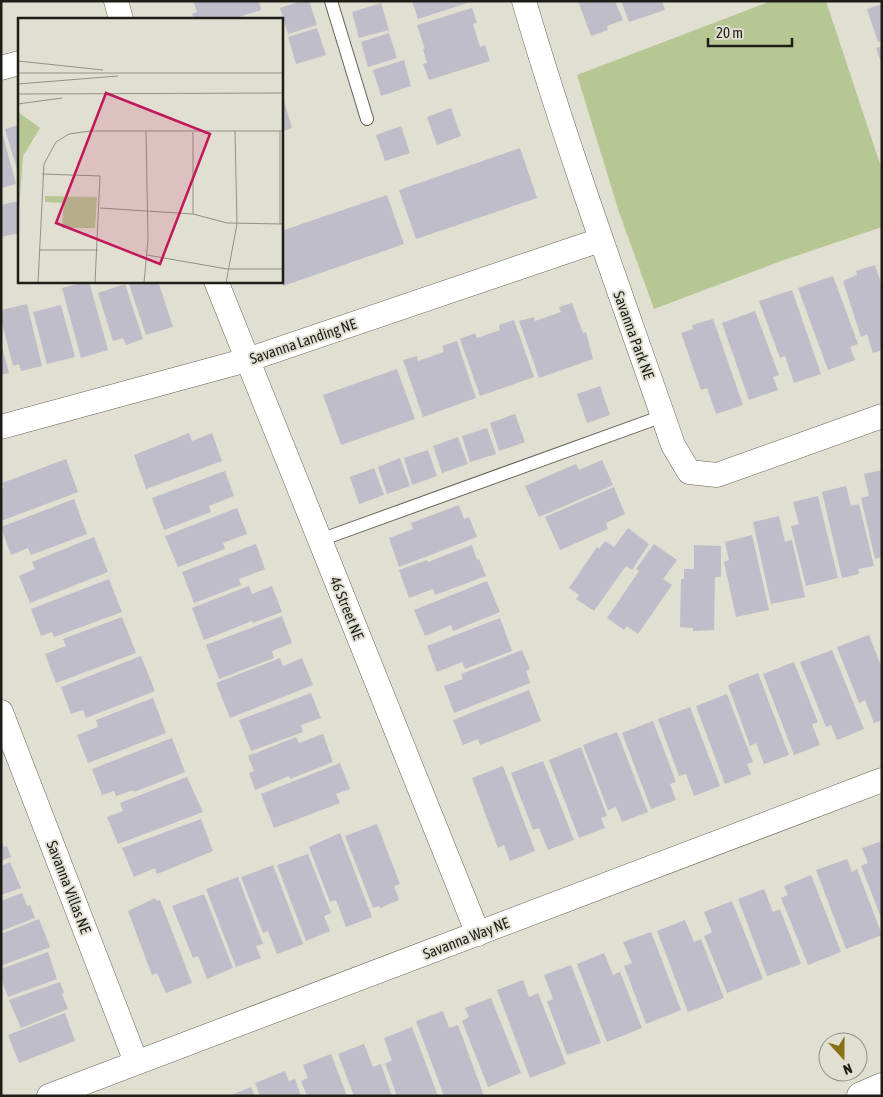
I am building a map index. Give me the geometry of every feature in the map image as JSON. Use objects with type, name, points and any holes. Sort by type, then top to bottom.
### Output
[{"type":"main road","points":[[861,1096],[882,1087]]},
{"type":"street","points":[[116,1],[121,18]]},
{"type":"street","name":"Savanna Park NE","points":[[524,1],[548,83],[600,240],[674,445],[689,472],[717,475],[882,416]]},
{"type":"street","points":[[1,68],[18,63]]},
{"type":"street","name":"Savanna Landing NE","points":[[1,427],[247,360],[600,240]]},
{"type":"street","name":"46 Street NE","points":[[216,282],[478,934]]},
{"type":"street","name":"Savanna Villas NE","points":[[1,712],[136,1062]]},
{"type":"street","name":"Savanna Way NE","points":[[49,1096],[882,780]]},
{"type":"lane","points":[[331,1],[367,119]]},
{"type":"lane","points":[[320,540],[663,416]]},
{"type":"green space","points":[[771,1],[826,1],[882,170],[882,227],[784,260],[654,309],[619,212],[577,75]]},
{"type":"building","points":[[193,1],[259,1],[261,10],[236,18],[194,18],[192,14],[197,12]]},
{"type":"building","points":[[301,1],[309,1],[317,25],[288,34],[280,8]]},
{"type":"building","points":[[412,1],[470,1],[470,2],[418,19]]},
{"type":"building","points":[[578,1],[615,1],[623,20],[607,26],[608,30],[591,36]]},
{"type":"building","points":[[621,1],[662,1],[665,10],[629,22]]},
{"type":"building","points":[[381,3],[389,30],[359,38],[352,12]]},
{"type":"building","points":[[882,4],[882,41],[878,42],[867,9]]},
{"type":"building","points":[[472,8],[477,23],[473,24],[480,47],[485,45],[490,61],[429,80],[423,64],[427,63],[423,49],[425,49],[417,25]]},
{"type":"building","points":[[317,28],[326,55],[296,64],[288,37]]},
{"type":"building","points":[[389,33],[397,58],[368,67],[361,42]]},
{"type":"building","points":[[882,46],[882,63],[881,63],[876,48]]},
{"type":"building","points":[[404,60],[411,86],[381,96],[373,70]]},
{"type":"building","points":[[282,94],[292,128],[282,132]]},
{"type":"building","points":[[451,108],[461,136],[437,145],[427,117]]},
{"type":"building","points":[[18,125],[18,173],[5,129]]},
{"type":"building","points":[[401,126],[410,153],[385,161],[376,135]]},
{"type":"building","points":[[1,128],[16,184],[1,188]]},
{"type":"building","points":[[520,148],[537,198],[416,239],[399,190]]},
{"type":"building","points":[[387,195],[404,244],[283,286],[282,231]]},
{"type":"building","points":[[18,201],[18,233],[1,237],[1,205]]},
{"type":"building","points":[[875,265],[882,286],[882,350],[873,353],[867,334],[861,337],[843,281],[857,275],[856,271]]},
{"type":"building","points":[[833,276],[858,344],[850,347],[855,360],[828,370],[798,288]]},
{"type":"building","points":[[89,282],[108,350],[81,358],[62,288]]},
{"type":"building","points":[[128,282],[158,282],[173,327],[146,335]]},
{"type":"building","points":[[125,284],[143,339],[126,345],[123,338],[113,341],[98,293]]},
{"type":"building","points":[[792,290],[821,374],[794,383],[785,356],[780,358],[759,301]]},
{"type":"building","points":[[572,303],[583,333],[586,332],[593,359],[539,378],[519,321],[534,317],[535,321],[561,312],[559,307]]},
{"type":"building","points":[[27,304],[42,366],[21,371],[19,364],[13,366],[1,319],[1,310]]},
{"type":"building","points":[[61,305],[75,357],[47,364],[33,312]]},
{"type":"building","points":[[755,311],[779,375],[773,377],[778,390],[749,400],[722,323]]},
{"type":"building","points":[[713,319],[743,405],[716,414],[707,388],[701,390],[681,333],[693,329],[692,325]]},
{"type":"building","points":[[514,320],[534,377],[480,396],[460,339],[475,333],[477,338],[500,330],[499,325]]},
{"type":"building","points":[[457,341],[476,398],[423,417],[403,360],[417,356],[418,361],[444,352],[442,346]]},
{"type":"building","points":[[1,343],[9,373],[1,375]]},
{"type":"building","points":[[397,369],[415,419],[341,445],[323,395]]},
{"type":"building","points":[[600,386],[610,415],[587,423],[577,394]]},
{"type":"building","points":[[515,414],[525,442],[499,451],[490,423]]},
{"type":"building","points":[[487,428],[496,454],[470,462],[462,436]]},
{"type":"building","points":[[189,433],[192,441],[212,433],[222,461],[146,489],[134,455]]},
{"type":"building","points":[[458,437],[468,464],[442,473],[433,446]]},
{"type":"building","points":[[428,450],[437,476],[412,485],[404,458]]},
{"type":"building","points":[[400,458],[410,486],[387,494],[378,467]]},
{"type":"building","points":[[66,459],[78,492],[1,521],[1,489],[4,488],[2,483]]},
{"type":"building","points":[[602,460],[613,485],[539,517],[525,486],[576,464],[579,470]]},
{"type":"building","points":[[374,468],[384,495],[359,504],[350,477]]},
{"type":"building","points":[[882,470],[882,557],[875,559],[861,498],[869,496],[864,474]]},
{"type":"building","points":[[225,471],[234,496],[209,506],[211,512],[164,530],[152,498]]},
{"type":"building","points":[[846,486],[851,506],[859,504],[874,566],[858,569],[859,574],[842,578],[822,492]]},
{"type":"building","points":[[614,487],[625,514],[606,523],[608,529],[560,550],[545,517]]},
{"type":"building","points":[[818,496],[838,578],[806,586],[791,526],[799,524],[793,502]]},
{"type":"building","points":[[74,499],[87,534],[31,555],[28,548],[11,555],[1,527]]},
{"type":"building","points":[[459,505],[464,519],[469,517],[477,537],[399,567],[389,538],[413,529],[411,523]]},
{"type":"building","points":[[237,508],[247,534],[223,543],[225,549],[178,567],[165,536]]},
{"type":"building","points":[[779,516],[785,542],[792,540],[805,597],[771,604],[753,522]]},
{"type":"building","points":[[628,528],[649,544],[632,570],[626,566],[594,611],[576,599],[579,595],[569,588],[597,547],[599,549],[605,541],[614,547]]},
{"type":"building","points":[[752,535],[769,610],[736,617],[724,562],[729,560],[725,542]]},
{"type":"building","points":[[94,537],[108,572],[30,603],[19,576],[35,569],[32,562]]},
{"type":"building","points":[[256,544],[265,569],[239,579],[241,585],[194,603],[182,572]]},
{"type":"building","points":[[654,544],[677,560],[663,579],[672,585],[638,634],[627,626],[624,630],[607,618],[639,571],[636,569]]},
{"type":"building","points":[[472,545],[477,560],[479,559],[486,576],[435,595],[433,589],[409,598],[399,570],[427,560],[428,562]]},
{"type":"building","points":[[694,545],[721,546],[721,577],[715,577],[714,630],[693,631],[693,628],[680,627],[681,579],[684,579],[684,569],[694,569]]},
{"type":"building","points":[[109,579],[122,612],[54,637],[52,632],[41,636],[31,609]]},
{"type":"building","points":[[487,581],[500,612],[453,631],[451,625],[425,636],[414,610]]},
{"type":"building","points":[[249,586],[252,594],[272,586],[282,612],[253,623],[252,621],[204,640],[192,608]]},
{"type":"building","points":[[282,616],[292,643],[272,651],[274,658],[219,679],[206,645]]},
{"type":"building","points":[[122,617],[136,653],[56,683],[45,654],[66,646],[63,639]]},
{"type":"building","points":[[500,618],[512,651],[465,669],[462,662],[437,672],[427,646]]},
{"type":"building","points":[[869,635],[882,668],[882,720],[874,723],[865,700],[859,703],[837,647]]},
{"type":"building","points":[[522,650],[530,669],[526,671],[530,683],[454,713],[444,686],[463,679],[461,674]]},
{"type":"building","points":[[832,650],[864,729],[837,740],[831,725],[826,727],[800,662]]},
{"type":"building","points":[[141,656],[155,691],[86,718],[83,710],[71,714],[61,687]]},
{"type":"building","points":[[280,658],[283,666],[302,658],[313,685],[230,718],[216,683]]},
{"type":"building","points":[[794,662],[818,722],[812,724],[820,745],[794,755],[763,674]]},
{"type":"building","points":[[758,673],[789,755],[764,764],[756,743],[750,746],[728,685]]},
{"type":"building","points":[[529,690],[541,721],[480,745],[478,739],[463,745],[453,720]]},
{"type":"building","points":[[311,693],[321,718],[301,725],[303,732],[251,751],[239,720]]},
{"type":"building","points":[[727,694],[753,762],[747,764],[751,774],[725,784],[696,706]]},
{"type":"building","points":[[153,698],[166,733],[88,763],[77,735],[98,727],[96,720]]},
{"type":"building","points":[[690,707],[720,786],[694,796],[686,774],[679,776],[658,719]]},
{"type":"building","points":[[653,721],[676,782],[670,784],[676,800],[651,809],[622,733]]},
{"type":"building","points":[[617,732],[648,812],[622,822],[616,807],[608,810],[583,745]]},
{"type":"building","points":[[323,734],[333,762],[290,779],[289,776],[255,790],[249,773],[254,771],[248,756],[296,737],[299,743]]},
{"type":"building","points":[[172,738],[185,772],[134,792],[133,790],[116,796],[114,791],[102,795],[92,769]]},
{"type":"building","points":[[581,747],[607,816],[601,818],[605,828],[579,838],[549,760]]},
{"type":"building","points":[[543,761],[574,840],[548,850],[539,828],[533,830],[511,773]]},
{"type":"building","points":[[340,763],[350,789],[336,794],[340,803],[274,828],[261,794]]},
{"type":"building","points":[[503,766],[535,851],[510,861],[504,845],[498,848],[472,778]]},
{"type":"building","points":[[187,777],[203,812],[118,844],[107,817],[123,811],[120,803]]},
{"type":"building","points":[[201,819],[213,851],[157,874],[155,868],[134,877],[122,848]]},
{"type":"building","points":[[377,824],[400,884],[394,886],[399,900],[380,908],[379,906],[373,908],[345,836]]},
{"type":"building","points":[[340,833],[372,917],[346,927],[336,900],[330,902],[309,847]]},
{"type":"building","points":[[1,840],[4,847],[7,846],[11,857],[1,861]]},
{"type":"building","points":[[882,841],[882,920],[861,866],[868,863],[862,848]]},
{"type":"building","points":[[308,854],[331,913],[324,916],[330,931],[306,941],[277,865]]},
{"type":"building","points":[[847,859],[852,872],[857,869],[882,935],[846,949],[816,870]]},
{"type":"building","points":[[10,862],[21,888],[1,895],[1,866]]},
{"type":"building","points":[[273,865],[303,944],[277,954],[268,931],[263,933],[241,877]]},
{"type":"building","points":[[811,875],[841,952],[808,965],[781,898],[788,895],[784,886]]},
{"type":"building","points":[[238,877],[263,944],[256,946],[261,958],[236,967],[206,889]]},
{"type":"building","points":[[764,889],[773,912],[780,909],[801,964],[767,976],[738,899]]},
{"type":"building","points":[[22,893],[27,906],[30,905],[35,918],[1,931],[1,901]]},
{"type":"building","points":[[204,894],[233,968],[207,979],[198,956],[193,958],[172,906]]},
{"type":"building","points":[[155,898],[157,901],[160,900],[192,983],[166,993],[157,973],[152,975],[128,911]]},
{"type":"building","points":[[732,901],[763,979],[727,993],[704,936],[712,932],[704,912]]},
{"type":"building","points":[[39,919],[50,947],[1,966],[1,934]]},
{"type":"building","points":[[685,920],[694,942],[701,939],[724,998],[688,1012],[657,931]]},
{"type":"building","points":[[651,932],[681,1010],[646,1024],[624,966],[632,963],[623,942]]},
{"type":"building","points":[[48,952],[57,979],[8,997],[1,978],[1,969]]},
{"type":"building","points":[[604,953],[613,975],[620,972],[642,1028],[607,1042],[577,964]]},
{"type":"building","points":[[571,965],[601,1043],[567,1055],[547,1001],[553,999],[544,975]]},
{"type":"building","points":[[523,980],[529,997],[538,993],[566,1064],[530,1078],[497,990]]},
{"type":"building","points":[[60,982],[68,1009],[21,1028],[9,1000]]},
{"type":"building","points":[[491,998],[521,1073],[488,1087],[462,1021],[469,1017],[465,1008]]},
{"type":"building","points":[[443,1011],[449,1028],[458,1025],[484,1096],[444,1096],[416,1021]]},
{"type":"building","points":[[65,1013],[75,1041],[19,1063],[8,1035]]},
{"type":"building","points":[[412,1027],[438,1096],[397,1096],[385,1063],[392,1061],[384,1038]]},
{"type":"building","points":[[364,1044],[373,1067],[381,1064],[392,1096],[354,1096],[338,1054]]},
{"type":"building","points":[[331,1054],[347,1096],[307,1096],[301,1081],[308,1078],[303,1065]]},
{"type":"building","points":[[285,1071],[289,1081],[295,1079],[301,1096],[260,1096],[255,1083]]},
{"type":"building","points":[[251,1087],[255,1096],[229,1096]]}]
